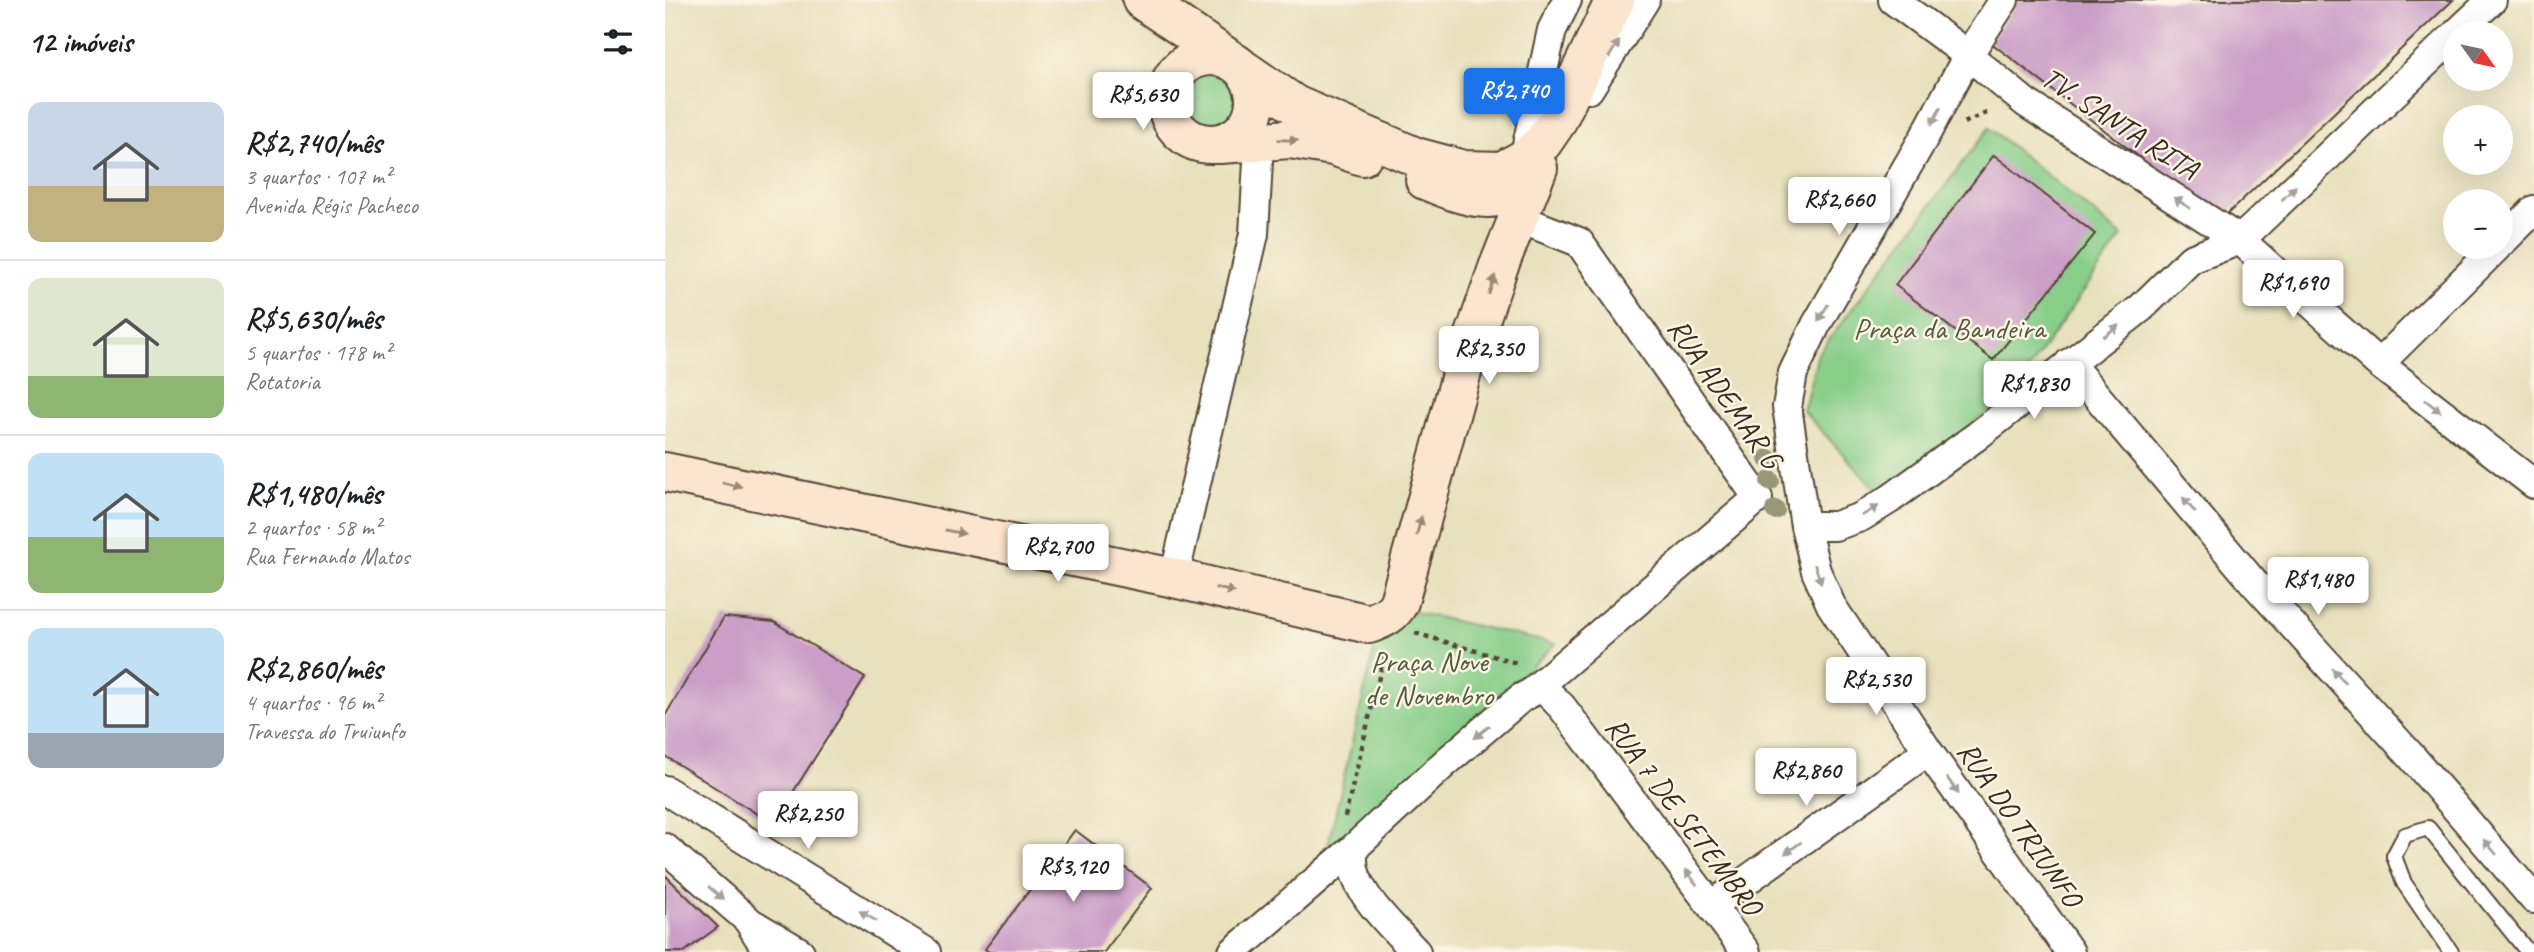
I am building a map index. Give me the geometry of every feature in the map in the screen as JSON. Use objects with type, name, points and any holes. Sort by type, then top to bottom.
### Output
[{"type":"street","points":[[1142,0],[1295,105],[1416,157],[1464,170],[1518,166],[1556,123],[1615,0]]},
{"type":"street","points":[[665,472],[1174,578],[1369,624],[1393,604],[1461,375],[1518,218],[1518,166],[1560,0]]},
{"type":"street","points":[[1552,30],[1567,0]]},
{"type":"street","points":[[1518,166],[1645,0]]},
{"type":"street","name":"TV. SANTA RITA","points":[[1893,0],[1968,55],[2026,103],[2239,240],[2379,365],[2534,484]]},
{"type":"street","name":"RUA DO TRIUNFO","points":[[2004,0],[1968,55],[1926,134],[1816,325],[1793,373],[1787,407],[1805,526],[1816,571],[1831,605],[1928,751],[2070,952]]},
{"type":"street","points":[[2470,21],[2492,0]]},
{"type":"street","points":[[1805,526],[1835,526],[1861,517],[1890,499],[1977,436],[2141,308],[2191,259],[2239,240],[2443,46]]},
{"type":"street","points":[[1220,144],[1240,134],[1253,115],[1256,94],[1237,65],[1203,56],[1184,65],[1171,80],[1166,100],[1170,119],[1182,135],[1197,144],[1220,144],[1290,139],[1333,146],[1476,198],[1502,198],[1523,187],[1518,166]]},
{"type":"street","points":[[1174,578],[1254,234],[1258,161]]},
{"type":"street","points":[[2513,231],[2534,210]]},
{"type":"street","name":"RUA ADEMAR G","points":[[1518,218],[1579,242],[1758,498],[1545,681]]},
{"type":"street","points":[[2379,365],[2485,259]]},
{"type":"street","points":[[2069,363],[2255,583],[2411,756],[2534,899]]},
{"type":"street","points":[[1233,952],[1355,847],[1445,763],[1545,681]]},
{"type":"street","name":"RUA 7 DE SETEMBRO","points":[[1545,681],[1542,689],[1552,696],[1570,719],[1746,952]]},
{"type":"street","points":[[1712,905],[1928,751]]},
{"type":"street","points":[[665,790],[926,952]]},
{"type":"street","points":[[1355,847],[1353,871],[1371,902],[1416,952]]},
{"type":"street","points":[[665,848],[748,920],[800,952]]},
{"type":"street","points":[[748,920],[768,952]]},
{"type":"lane","points":[[2451,952],[2403,883],[2394,856],[2405,835],[2428,828],[2525,951]]},
{"type":"path","points":[[1926,134],[1976,119],[1995,110],[2026,103]]},
{"type":"path","points":[[1393,604],[1420,635],[1545,681]]},
{"type":"path","points":[[1333,865],[1366,737],[1393,604]]},
{"type":"green space","points":[[1201,56],[1256,95],[1246,127],[1228,142],[1206,144],[1186,135],[1171,119],[1166,98],[1174,76]]},
{"type":"green space","name":"Praça da Bandeira","points":[[1989,128],[2122,236],[2012,393],[1881,495],[1803,411],[1818,354]]},
{"type":"green space","name":"Praça Nove de Novembro","points":[[1410,611],[1556,644],[1326,853],[1375,646]]},
{"type":"building","points":[[2018,0],[2453,0],[2221,220],[1990,42]]},
{"type":"building","points":[[1994,155],[2095,234],[1993,360],[1895,285]]},
{"type":"building","points":[[724,617],[774,622],[865,678],[773,824],[665,756],[665,716]]},
{"type":"building","points":[[1075,830],[1152,888],[1104,952],[989,952],[985,949]]},
{"type":"building","points":[[665,875],[718,927],[684,952],[665,952]]}]
